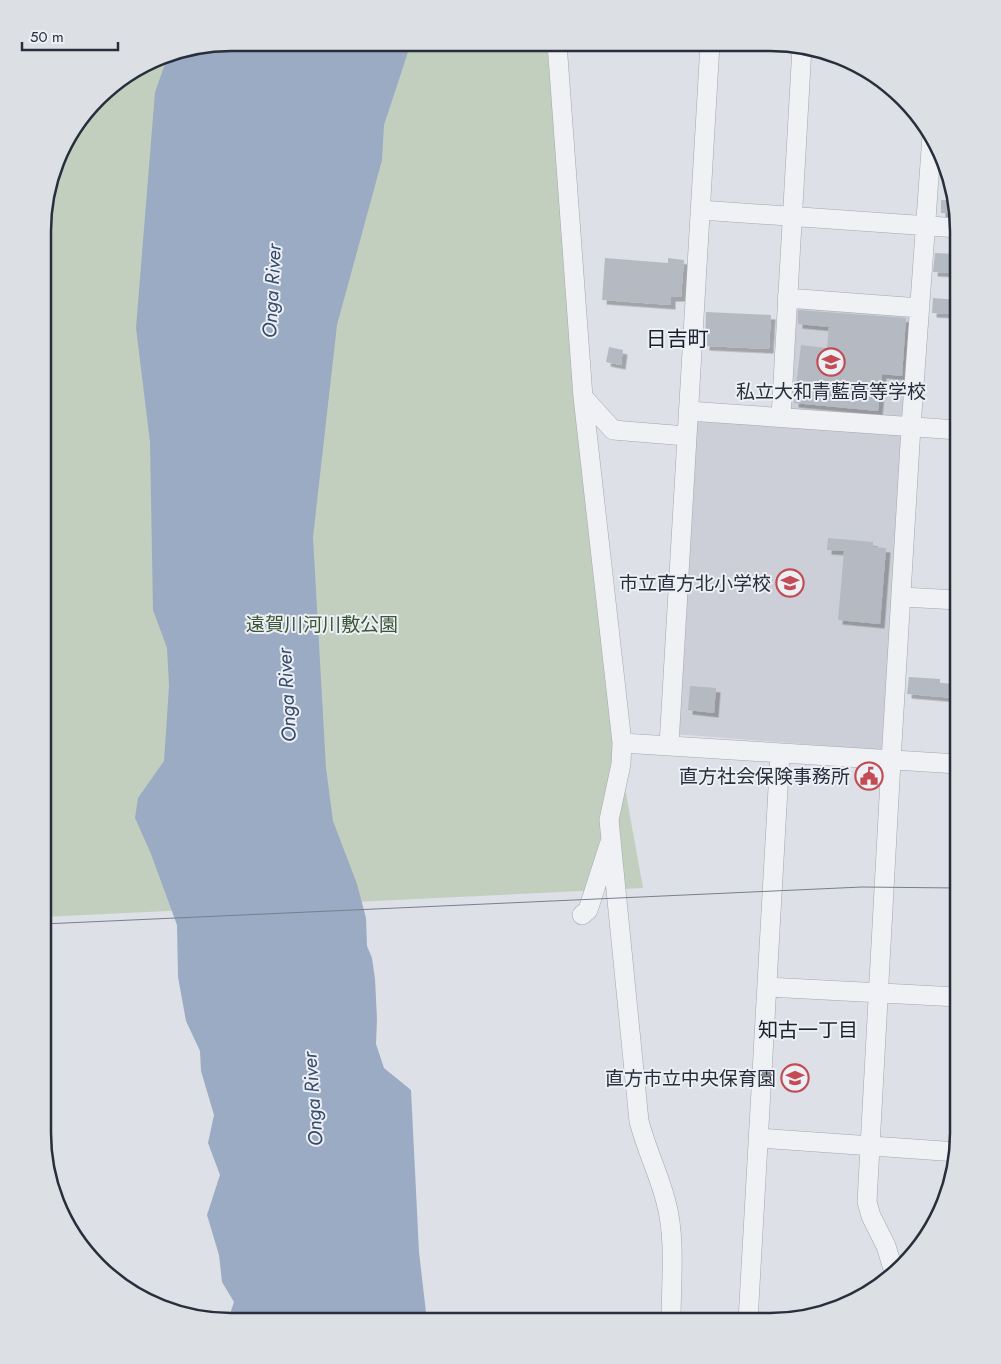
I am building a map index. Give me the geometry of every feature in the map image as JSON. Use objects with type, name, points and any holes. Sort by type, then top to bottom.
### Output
[{"type":"street","points":[[558,51],[583,397],[622,743],[621,764],[609,820],[610,839],[639,1121],[645,1145],[666,1201],[671,1226],[671,1313]]},
{"type":"street","points":[[669,745],[710,51]]},
{"type":"street","points":[[781,417],[802,54]]},
{"type":"street","points":[[892,1265],[886,1246],[871,1216],[867,1202],[911,426],[931,151]]},
{"type":"street","points":[[700,210],[950,227]]},
{"type":"street","points":[[787,298],[920,308]]},
{"type":"street","points":[[583,397],[613,430],[686,436]]},
{"type":"street","points":[[688,411],[950,429]]},
{"type":"street","points":[[902,597],[950,600]]},
{"type":"street","points":[[622,743],[950,764]]},
{"type":"street","points":[[748,1313],[780,754]]},
{"type":"street","points":[[582,916],[588,910],[610,839]]},
{"type":"street","points":[[767,987],[950,998]]},
{"type":"street","points":[[758,1138],[948,1151]]},
{"type":"shaded area","points":[[794,303],[914,312],[906,418],[786,409]]},
{"type":"shaded area","name":"市立直方北小学校","points":[[698,416],[904,432],[882,750],[675,734]]},
{"type":"green space","name":"遠賀川河川敷公園","points":[[231,51],[550,51],[556,163],[577,391],[614,727],[643,888],[51,917],[51,231],[53,207],[57,184],[75,141],[96,112],[112,96],[141,75],[184,57]]},
{"type":"water","name":"Onga River","points":[[231,51],[408,51],[384,125],[382,160],[337,325],[313,537],[326,768],[333,821],[357,884],[366,918],[367,946],[372,958],[375,979],[376,1044],[384,1068],[411,1090],[419,1252],[426,1313],[230,1313],[234,1302],[222,1282],[219,1255],[207,1215],[220,1175],[208,1143],[214,1115],[201,1071],[200,1051],[186,1021],[178,977],[177,925],[151,854],[135,818],[138,798],[164,761],[169,686],[167,648],[153,610],[150,442],[136,328],[155,92],[165,64],[184,57],[207,53]]},
{"type":"building","points":[[941,200],[947,200],[948,213],[941,213]]},
{"type":"building","points":[[935,253],[950,254],[950,273],[933,272]]},
{"type":"building","points":[[605,258],[668,263],[668,258],[684,260],[681,297],[671,297],[671,305],[602,300]]},
{"type":"building","points":[[933,298],[950,299],[949,314],[932,313]]},
{"type":"building","points":[[798,310],[906,318],[902,376],[882,374],[878,411],[794,403],[801,345],[827,348],[829,327],[798,324]]},
{"type":"building","points":[[706,312],[771,315],[769,349],[705,346]]},
{"type":"building","points":[[609,347],[623,350],[621,365],[606,362]]},
{"type":"building","points":[[828,538],[873,542],[873,547],[886,548],[880,624],[838,620],[844,551],[827,550]]},
{"type":"building","points":[[909,677],[940,679],[940,683],[950,684],[950,698],[907,694]]},
{"type":"building","points":[[690,686],[716,688],[714,713],[688,710]]},
{"type":"tram line","points":[[51,924],[862,887],[950,888]]},
{"type":"place","name":"私立大和青藍高等学校","points":[[831,362]]},
{"type":"place","name":"市立直方北小学校","points":[[790,583]]},
{"type":"place","name":"直方社会保険事務所","points":[[869,776]]},
{"type":"place","name":"直方市立中央保育園","points":[[795,1078]]},
{"type":"district","name":"日吉町","points":[[677,339]]},
{"type":"district","name":"知古一丁目","points":[[808,1030]]}]
